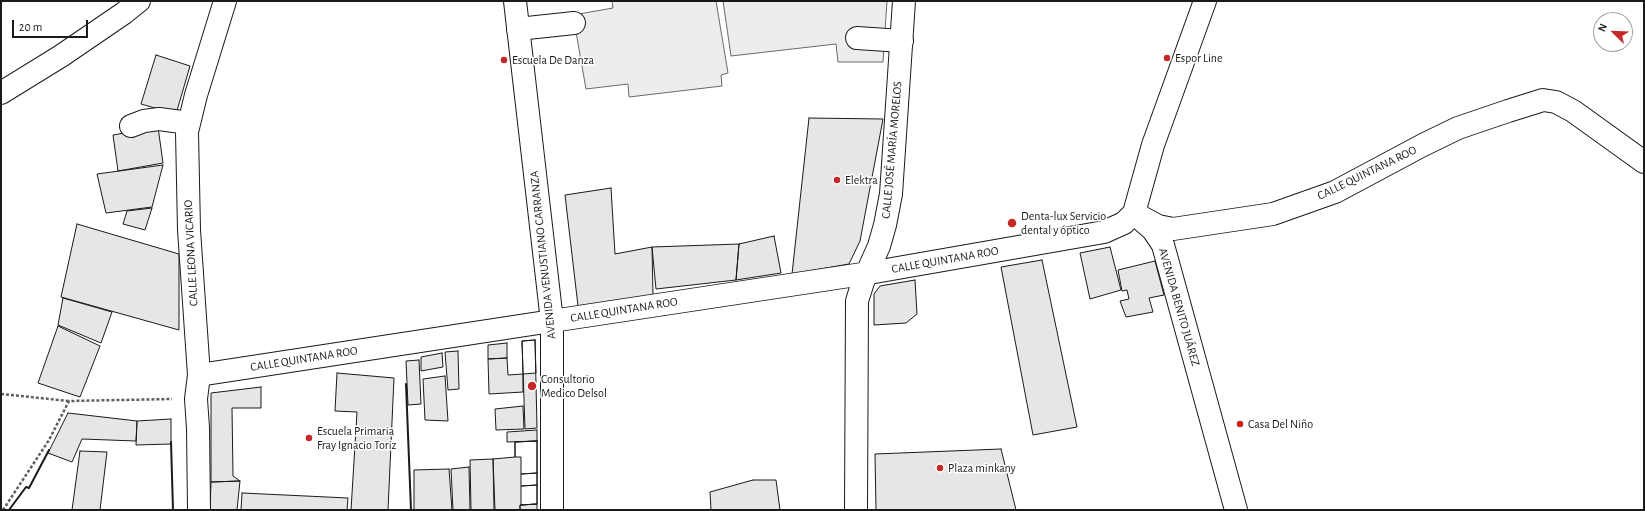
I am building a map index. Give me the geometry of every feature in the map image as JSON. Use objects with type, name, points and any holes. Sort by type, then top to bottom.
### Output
[{"type":"main road","points":[[1,93],[61,56],[139,1]]},
{"type":"main road","name":"CALLE LEONA VICARIO","points":[[199,510],[198,428],[196,399],[199,375],[189,230],[187,132],[225,1]]},
{"type":"main road","name":"AVENIDA VENUSTIANO CARRANZA","points":[[515,1],[552,321],[552,510]]},
{"type":"main road","name":"CALLE JOSÉ MARÍA MORELOS","points":[[856,510],[857,301],[869,273],[886,225],[891,194],[904,1]]},
{"type":"main road","points":[[1134,213],[1153,145],[1205,1]]},
{"type":"main road","points":[[518,29],[574,23]]},
{"type":"main road","points":[[857,38],[902,41]]},
{"type":"main road","name":"CALLE QUINTANA ROO","points":[[199,375],[869,273],[1104,232],[1124,223],[1134,213],[1158,226],[1173,229],[1273,214],[1335,192],[1458,128],[1543,100],[1556,102],[1573,111],[1644,162]]},
{"type":"main road","points":[[131,126],[144,121],[159,119],[189,123]]},
{"type":"main road","name":"AVENIDA BENITO JUÁREZ","points":[[1134,213],[1153,230],[1163,245],[1236,510]]},
{"type":"path","points":[[1,394],[69,401],[196,399]]},
{"type":"path","points":[[3,510],[49,440],[69,401]]},
{"type":"shaded area","points":[[612,1],[716,1],[728,73],[721,75],[722,86],[629,97],[628,84],[586,89],[573,15],[613,8]]},
{"type":"shaded area","points":[[723,1],[887,1],[883,62],[838,62],[836,44],[731,56]]},
{"type":"building","points":[[156,55],[190,66],[176,114],[141,104]]},
{"type":"building","name":"Elektra","points":[[809,118],[883,119],[860,241],[849,264],[792,274]]},
{"type":"building","points":[[158,127],[163,163],[118,171],[113,135]]},
{"type":"building","points":[[163,165],[152,207],[106,213],[97,174]]},
{"type":"building","points":[[611,188],[615,254],[652,247],[653,295],[578,306],[565,195]]},
{"type":"building","points":[[152,208],[145,230],[123,224],[127,211]]},
{"type":"building","points":[[77,224],[179,254],[179,330],[61,297]]},
{"type":"building","points":[[774,236],[781,273],[736,280],[739,244]]},
{"type":"building","points":[[739,244],[736,280],[656,289],[652,247]]},
{"type":"building","points":[[1110,247],[1121,290],[1090,299],[1080,253]]},
{"type":"building","points":[[1042,260],[1077,427],[1033,435],[1001,267]]},
{"type":"building","points":[[1155,261],[1164,295],[1149,298],[1153,312],[1126,317],[1120,301],[1129,299],[1127,290],[1122,291],[1118,270]]},
{"type":"building","points":[[915,280],[917,314],[906,323],[874,325],[874,294],[880,286]]},
{"type":"building","points":[[63,298],[112,312],[101,343],[58,325]]},
{"type":"building","points":[[58,326],[100,346],[80,397],[38,383]]},
{"type":"building","points":[[535,340],[537,428],[525,429],[522,341]]},
{"type":"building","points":[[535,340],[536,373],[523,374],[522,341]]},
{"type":"building","points":[[507,343],[507,358],[488,359],[488,345]]},
{"type":"building","points":[[458,351],[459,389],[448,390],[445,352]]},
{"type":"building","points":[[442,353],[443,367],[421,371],[421,357]]},
{"type":"building","points":[[507,358],[508,375],[523,374],[523,392],[489,394],[488,359]]},
{"type":"building","points":[[419,360],[421,404],[408,405],[406,361]]},
{"type":"building","points":[[337,373],[394,378],[388,510],[351,510],[357,412],[335,411]]},
{"type":"building","points":[[445,376],[448,421],[425,420],[423,379]]},
{"type":"building","points":[[261,387],[261,408],[232,408],[233,476],[240,481],[211,482],[211,393]]},
{"type":"building","points":[[523,406],[524,429],[496,430],[495,409]]},
{"type":"building","points":[[68,413],[137,421],[136,441],[82,439],[72,462],[48,453]]},
{"type":"building","points":[[171,419],[171,444],[136,445],[137,421]]},
{"type":"building","points":[[537,430],[537,441],[507,442],[507,432]]},
{"type":"building","points":[[537,441],[537,504],[520,505],[520,510],[494,510],[493,459],[515,457],[515,442]]},
{"type":"building","points":[[537,441],[537,473],[521,474],[521,457],[515,457],[515,442]]},
{"type":"building","name":"Plaza minkany","points":[[1001,449],[1016,510],[876,510],[875,454]]},
{"type":"building","points":[[80,451],[107,452],[100,510],[72,510]]},
{"type":"building","points":[[493,459],[495,510],[471,510],[470,460]]},
{"type":"building","points":[[469,467],[470,510],[453,510],[451,469]]},
{"type":"building","points":[[449,469],[452,510],[414,510],[414,470]]},
{"type":"building","points":[[537,473],[537,485],[521,486],[521,474]]},
{"type":"building","points":[[753,480],[776,480],[780,510],[711,510],[710,492]]},
{"type":"building","points":[[240,481],[237,510],[210,510],[211,482]]},
{"type":"building","points":[[537,485],[537,504],[521,505],[521,486]]},
{"type":"building","points":[[242,493],[348,498],[347,510],[241,510]]},
{"type":"building","points":[[537,504],[537,510],[520,510],[520,505]]},
{"type":"wall","points":[[406,384],[411,510]]},
{"type":"wall","points":[[171,442],[173,510]]},
{"type":"wall","points":[[9,510],[26,487],[29,488],[49,450]]},
{"type":"place","name":"Espor Line","points":[[1167,58]]},
{"type":"place","name":"Escuela De Danza","points":[[504,60]]},
{"type":"place","name":"Elektra","points":[[837,180]]},
{"type":"place","name":"Denta-lux Servicio dental y óptico","points":[[1012,223]]},
{"type":"place","name":"Consultorio Medico Delsol","points":[[532,386]]},
{"type":"place","name":"Casa Del Niño","points":[[1240,424]]},
{"type":"place","name":"Escuela Primaria Fray Ignacio Toriz","points":[[309,438]]},
{"type":"place","name":"Plaza minkany","points":[[940,468]]}]
